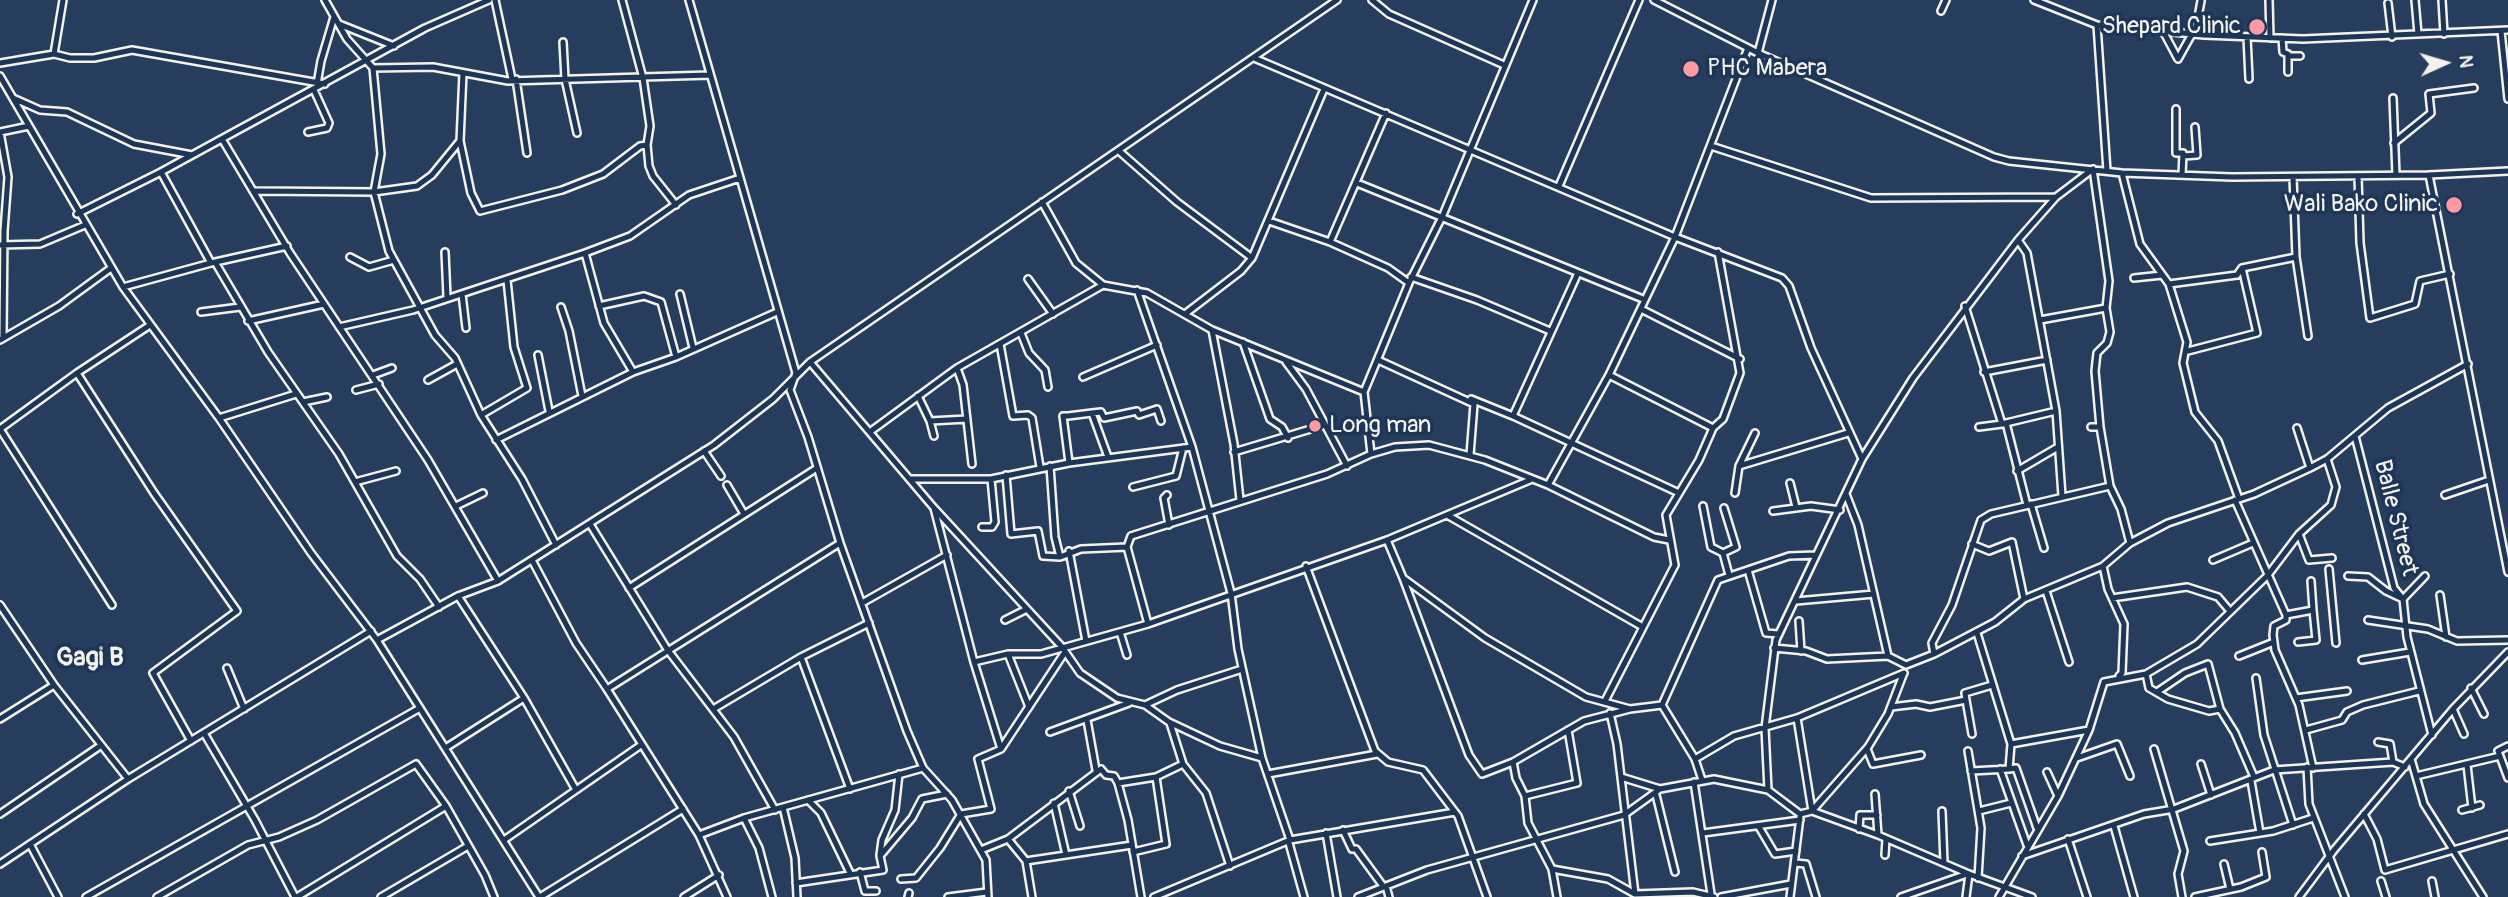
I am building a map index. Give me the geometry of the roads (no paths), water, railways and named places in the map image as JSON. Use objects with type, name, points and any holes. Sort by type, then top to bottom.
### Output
[{"type":"street","points":[[54,54],[63,0]]},
{"type":"street","points":[[325,0],[347,39],[373,68],[381,154],[374,192],[394,260],[419,307],[457,364],[481,415],[522,480],[556,545]]},
{"type":"street","points":[[77,214],[326,84],[425,28],[489,0]]},
{"type":"street","points":[[495,0],[514,79],[527,153]]},
{"type":"street","points":[[622,0],[643,78],[650,126],[647,145],[653,176],[676,205]]},
{"type":"street","points":[[689,0],[796,373],[790,390],[840,543],[907,731],[923,768],[961,814],[981,850],[988,873],[988,894],[948,897]]},
{"type":"street","points":[[377,640],[457,596],[498,581],[704,451],[773,399],[796,373],[810,362],[1336,0]]},
{"type":"street","points":[[1372,0],[1390,15],[1504,65]]},
{"type":"street","points":[[1371,454],[1364,392],[1410,280],[1443,215],[1533,0]]},
{"type":"street","points":[[1559,186],[1639,0]]},
{"type":"street","points":[[1654,0],[1758,53],[1994,157],[2122,173],[2182,175],[2293,177],[2508,171]]},
{"type":"street","points":[[1758,53],[1772,0]]},
{"type":"street","points":[[1941,10],[1946,0]]},
{"type":"street","points":[[2034,0],[2097,25],[2247,37],[2392,37],[2505,31],[2508,99]]},
{"type":"street","points":[[2269,0],[2270,38]]},
{"type":"street","points":[[2415,0],[2418,34]]},
{"type":"street","points":[[2442,0],[2444,34]]},
{"type":"street","points":[[2163,31],[2178,59],[2194,33],[2201,1]]},
{"type":"street","points":[[2388,3],[2392,37]]},
{"type":"street","points":[[309,132],[327,128],[329,123],[316,87],[334,17]]},
{"type":"street","points":[[338,24],[394,46]]},
{"type":"street","points":[[2097,25],[2107,171]]},
{"type":"street","points":[[2247,37],[2249,79]]},
{"type":"street","points":[[2282,38],[2283,52],[2288,56],[2300,56]]},
{"type":"street","points":[[563,41],[565,79],[577,133]]},
{"type":"street","points":[[1548,485],[1609,375],[1643,299],[1675,237],[1748,48]]},
{"type":"street","points":[[0,63],[54,54],[70,58],[94,58],[132,50],[316,87]]},
{"type":"street","points":[[2288,56],[2288,72]]},
{"type":"street","points":[[1254,58],[1675,237],[1782,278],[1789,286],[1811,348],[1847,433],[1862,459]]},
{"type":"street","points":[[373,68],[433,67],[514,79],[710,75]]},
{"type":"street","points":[[463,73],[460,141],[471,193],[480,211],[562,190],[603,174],[640,146],[647,145]]},
{"type":"street","points":[[0,76],[77,214],[123,287],[219,418],[311,553],[371,631],[540,897],[683,809]]},
{"type":"street","points":[[2394,144],[2431,113],[2429,94],[2474,88]]},
{"type":"street","points":[[1185,314],[1241,271],[1252,258],[1324,89]]},
{"type":"street","points":[[13,98],[40,110],[66,112],[134,144],[193,155]]},
{"type":"street","points":[[2393,98],[2396,175]]},
{"type":"street","points":[[2175,109],[2176,153],[2183,156],[2197,155],[2195,127]]},
{"type":"street","points":[[1330,242],[1386,113]]},
{"type":"street","points":[[29,126],[0,132],[8,177],[3,245],[2,338],[59,306],[111,268]]},
{"type":"street","points":[[222,139],[287,246],[456,506],[498,581]]},
{"type":"street","points":[[255,191],[374,192],[417,186],[437,170],[460,141]]},
{"type":"street","points":[[1711,146],[1871,198],[2056,197]]},
{"type":"street","points":[[1119,151],[1177,202],[1252,258]]},
{"type":"street","points":[[2182,175],[2183,156]]},
{"type":"street","points":[[1768,790],[1765,728],[1774,648],[1862,459],[1901,395],[1965,306],[2056,197],[2093,170]]},
{"type":"street","points":[[2093,170],[2109,281],[2106,308],[2110,332],[2107,343],[2097,353],[2095,371],[2100,427],[2110,486],[2121,509],[2130,543]]},
{"type":"street","points":[[161,172],[248,321],[355,482],[397,556],[420,579],[439,607]]},
{"type":"street","points":[[2122,173],[2140,244],[2169,284],[2188,351],[2183,363],[2195,412],[2218,442],[2253,543],[2286,615],[2286,620],[2274,626],[2274,642],[2306,730],[2310,768],[2306,791],[2313,817],[2345,897]]},
{"type":"street","points":[[2428,175],[2508,572]]},
{"type":"street","points":[[2358,176],[2360,243],[2370,318],[2415,304],[2420,281],[2450,274]]},
{"type":"street","points":[[2293,177],[2296,257],[2308,337]]},
{"type":"street","points":[[339,327],[419,307],[585,253],[630,236],[690,195],[740,178]]},
{"type":"street","points":[[1357,183],[1443,215],[1643,299]]},
{"type":"street","points":[[1042,202],[1076,263],[1102,285],[1137,290],[1212,330],[1364,392]]},
{"type":"street","points":[[1269,221],[1330,242],[1410,280],[1477,300],[1550,331]]},
{"type":"street","points":[[3,245],[40,244],[85,225]]},
{"type":"street","points":[[2018,240],[2026,253],[2056,411],[2062,496]]},
{"type":"street","points":[[123,287],[213,262],[287,246]]},
{"type":"street","points":[[445,252],[447,297]]},
{"type":"street","points":[[1605,701],[1641,626],[1675,565],[1666,515],[1699,460],[1713,428],[1723,419],[1740,373],[1740,359],[1718,252]]},
{"type":"street","points":[[585,253],[609,333],[633,372]]},
{"type":"street","points":[[350,257],[369,267],[394,260]]},
{"type":"street","points":[[2169,284],[2237,275],[2242,268],[2296,257]]},
{"type":"street","points":[[2188,351],[2257,333],[2242,268]]},
{"type":"street","points":[[1513,416],[1578,273]]},
{"type":"street","points":[[2134,278],[2162,275]]},
{"type":"street","points":[[1028,279],[1053,314]]},
{"type":"street","points":[[481,415],[527,388],[514,347],[507,280]]},
{"type":"street","points":[[871,431],[957,368],[1102,285]]},
{"type":"street","points":[[1137,290],[1192,447],[1231,593],[1242,669],[1262,758],[1304,897]]},
{"type":"street","points":[[462,294],[466,328]]},
{"type":"street","points":[[680,295],[693,348]]},
{"type":"street","points":[[599,306],[644,296],[662,302],[677,358]]},
{"type":"street","points":[[248,321],[324,304]]},
{"type":"street","points":[[1965,306],[1984,372],[2004,424],[2044,548]]},
{"type":"street","points":[[201,312],[240,307]]},
{"type":"street","points":[[561,307],[569,331],[582,396]]},
{"type":"street","points":[[2040,320],[2106,308]]},
{"type":"street","points":[[1640,309],[1740,359]]},
{"type":"street","points":[[496,440],[549,411],[633,372],[677,358],[693,348],[777,312]]},
{"type":"street","points":[[112,605],[0,429],[150,326]]},
{"type":"street","points":[[1212,330],[1240,500]]},
{"type":"street","points":[[1021,333],[1030,353],[1045,370],[1048,387]]},
{"type":"street","points":[[1243,342],[1270,419],[1282,427],[1288,438]]},
{"type":"street","points":[[1000,344],[1013,416],[1028,415],[1032,418],[1041,467]]},
{"type":"street","points":[[1083,377],[1157,345]]},
{"type":"street","points":[[538,355],[549,411]]},
{"type":"street","points":[[1284,360],[1306,389],[1347,466]]},
{"type":"street","points":[[1378,360],[1474,404]]},
{"type":"street","points":[[1984,372],[2047,360]]},
{"type":"street","points":[[810,362],[934,508],[1064,650],[1072,664],[1099,689],[1129,703],[1145,705],[1169,722],[1220,746],[1262,758]]},
{"type":"street","points":[[428,380],[457,364]]},
{"type":"street","points":[[1774,648],[1801,651],[1827,659],[1888,656],[1906,665],[1934,654],[1977,632],[2024,599],[2103,566],[2130,543],[2168,523],[2237,499],[2310,468],[2327,458],[2388,408],[2468,364]]},
{"type":"street","points":[[373,375],[392,368]]},
{"type":"street","points":[[957,368],[963,385],[972,464]]},
{"type":"street","points":[[78,373],[154,493],[237,611],[153,673],[191,741]]},
{"type":"street","points":[[1609,375],[1713,428]]},
{"type":"street","points":[[356,390],[379,384]]},
{"type":"street","points":[[219,418],[296,394]]},
{"type":"street","points":[[918,396],[934,436]]},
{"type":"street","points":[[303,402],[327,397]]},
{"type":"street","points":[[1470,455],[1474,404],[1471,398],[1679,493]]},
{"type":"street","points":[[1069,463],[1063,416],[1101,412],[1104,418],[1137,411],[1139,415],[1157,410],[1161,421]]},
{"type":"street","points":[[1979,427],[2004,424],[2056,411]]},
{"type":"street","points":[[1092,413],[1108,457]]},
{"type":"street","points":[[930,421],[967,419]]},
{"type":"street","points":[[1234,452],[1288,438],[1324,425]]},
{"type":"street","points":[[2091,427],[2100,427]]},
{"type":"street","points":[[2297,428],[2310,468]]},
{"type":"street","points":[[1735,493],[1739,466],[1755,433]]},
{"type":"street","points":[[1739,466],[1847,433]]},
{"type":"street","name":"Balle Street","points":[[2355,436],[2393,588],[2403,602]]},
{"type":"street","points":[[1148,624],[1127,547],[1134,534],[1347,466],[1371,454],[1395,447],[1429,445],[1470,455],[1548,485],[1654,537],[1669,541]]},
{"type":"street","points":[[911,479],[990,478],[1041,467],[1192,447]]},
{"type":"street","points":[[2017,471],[2058,447]]},
{"type":"street","points":[[1133,486],[1176,476],[1183,448]]},
{"type":"street","points":[[704,451],[721,477]]},
{"type":"street","points":[[2117,678],[2146,674],[2197,644],[2268,575],[2299,534],[2331,505],[2336,487],[2327,458]]},
{"type":"street","points":[[1050,466],[1055,537],[1060,556]]},
{"type":"street","points":[[629,588],[817,468]]},
{"type":"street","points":[[355,482],[396,471]]},
{"type":"street","points":[[1006,475],[1011,534],[1038,531],[1043,556],[1060,556],[1069,551],[1127,547]]},
{"type":"street","points":[[982,527],[992,527],[995,522],[990,478]]},
{"type":"street","points":[[974,662],[1008,654],[1037,655],[1064,650],[1148,624],[1306,566],[1387,540],[1530,480]]},
{"type":"street","points":[[2445,495],[2488,481]]},
{"type":"street","points":[[1790,483],[1796,507]]},
{"type":"street","points":[[727,485],[744,514]]},
{"type":"street","points":[[1934,654],[1932,643],[1952,605],[1972,544],[1985,516],[2110,486]]},
{"type":"street","points":[[456,506],[483,492]]},
{"type":"street","points":[[1846,494],[1858,526],[1888,656]]},
{"type":"street","points":[[1167,495],[1164,498],[1168,525]]},
{"type":"street","points":[[1703,506],[1710,547],[1723,553],[1736,547],[1724,508]]},
{"type":"street","points":[[1773,511],[1796,507],[1840,510]]},
{"type":"street","points":[[934,508],[987,713],[1001,749]]},
{"type":"street","points":[[1447,515],[1641,626]]},
{"type":"street","points":[[590,524],[667,649],[715,708],[775,810]]},
{"type":"street","points":[[2299,534],[2309,559],[2332,558]]},
{"type":"street","points":[[1387,540],[1404,578],[1469,755],[1482,774],[1513,762],[1568,730],[1610,713],[1662,705]]},
{"type":"street","points":[[1972,544],[1989,551],[2012,542],[2024,599]]},
{"type":"street","points":[[607,690],[667,649],[840,543]]},
{"type":"street","points":[[2213,560],[2253,543]]},
{"type":"street","points":[[1069,551],[1086,641]]},
{"type":"street","points":[[1723,553],[1729,575]]},
{"type":"street","points":[[862,603],[947,555]]},
{"type":"street","points":[[1662,705],[1718,580],[1789,556],[1815,555]]},
{"type":"street","points":[[533,560],[576,643],[699,835],[727,897]]},
{"type":"street","points":[[1306,566],[1377,754],[1388,762],[1423,770],[1455,812],[1475,859],[1487,897]]},
{"type":"street","points":[[1999,897],[2077,758],[2089,730],[2101,686],[2122,673],[2124,624],[2103,566]]},
{"type":"street","points":[[2329,569],[2336,643]]},
{"type":"street","points":[[1748,570],[1766,632],[1779,634]]},
{"type":"street","points":[[2348,576],[2368,577],[2403,602]]},
{"type":"street","points":[[2425,576],[2403,602],[2410,652],[2432,735]]},
{"type":"street","points":[[1404,578],[1485,638],[1587,697],[1630,709]]},
{"type":"street","points":[[2298,642],[2316,640],[2311,581]]},
{"type":"street","points":[[2112,597],[2187,587],[2218,597],[2229,610]]},
{"type":"street","points":[[2046,591],[2069,662]]},
{"type":"street","points":[[1796,601],[1874,594]]},
{"type":"street","points":[[2440,595],[2446,637]]},
{"type":"street","points":[[457,596],[524,698],[576,790]]},
{"type":"street","points":[[0,605],[3,616],[100,746],[128,779]]},
{"type":"street","points":[[1005,620],[1027,610]]},
{"type":"street","points":[[2286,615],[2313,610]]},
{"type":"street","points":[[2368,620],[2428,629],[2457,641],[2508,640]]},
{"type":"street","points":[[1799,621],[1801,651]]},
{"type":"street","points":[[715,708],[802,657],[869,623]]},
{"type":"street","points":[[0,864],[128,779],[371,631]]},
{"type":"street","points":[[1121,632],[1127,655]]},
{"type":"street","points":[[1977,632],[2011,744],[2009,769]]},
{"type":"street","points":[[2239,656],[2274,642]]},
{"type":"street","points":[[901,879],[916,878],[940,848],[961,814],[990,808],[978,759],[1001,749],[1064,650]]},
{"type":"street","points":[[2362,660],[2410,652]]},
{"type":"street","points":[[2299,897],[2364,814],[2453,709],[2508,652]]},
{"type":"street","points":[[1008,654],[1029,707]]},
{"type":"street","points":[[802,657],[850,789]]},
{"type":"street","points":[[2157,692],[2185,673],[2208,664],[2220,709],[2235,733],[2252,779],[2260,833]]},
{"type":"street","points":[[1703,833],[1759,827],[1800,817],[1812,811],[1867,749],[1891,707],[1906,665]]},
{"type":"street","points":[[228,668],[244,709]]},
{"type":"street","points":[[1145,705],[1177,690],[1242,669]]},
{"type":"street","points":[[1695,759],[1734,736],[1797,719],[1904,673]]},
{"type":"street","points":[[2146,674],[2149,688],[2168,699],[2209,710],[2220,709]]},
{"type":"street","points":[[2256,678],[2261,720],[2274,770],[2293,825]]},
{"type":"street","points":[[0,719],[54,685]]},
{"type":"street","points":[[1972,734],[1965,693],[1992,685]]},
{"type":"street","points":[[2471,688],[2484,714]]},
{"type":"street","points":[[2296,698],[2347,691]]},
{"type":"street","points":[[2306,730],[2342,720],[2347,712],[2363,705],[2419,691]]},
{"type":"street","points":[[447,747],[524,698]]},
{"type":"street","points":[[1891,707],[1916,704],[1930,707],[1966,700]]},
{"type":"street","points":[[1051,732],[1129,703]]},
{"type":"street","points":[[1662,705],[1695,759],[1702,780]]},
{"type":"street","points":[[86,897],[246,804],[421,708]]},
{"type":"street","points":[[2453,709],[2465,734]]},
{"type":"street","points":[[1610,713],[1621,777],[1635,894]]},
{"type":"street","points":[[1797,719],[1812,811]]},
{"type":"street","points":[[1087,720],[1097,771]]},
{"type":"street","points":[[1169,722],[1183,764],[1206,793],[1230,866]]},
{"type":"street","points":[[1525,796],[1577,783],[1568,730]]},
{"type":"street","points":[[2011,744],[2089,730]]},
{"type":"street","points":[[204,733],[296,897],[446,806]]},
{"type":"street","points":[[2378,742],[2390,744],[2393,762]]},
{"type":"street","points":[[2077,758],[2118,744],[2130,776]]},
{"type":"street","points":[[504,840],[641,745]]},
{"type":"street","points":[[0,814],[100,746]]},
{"type":"street","points":[[2508,746],[2499,749],[2508,778]]},
{"type":"street","points":[[1867,749],[1873,764],[1921,755]]},
{"type":"street","points":[[2154,749],[2184,851],[2178,874],[2182,897]]},
{"type":"street","points":[[1968,751],[1979,811],[1978,878]]},
{"type":"street","points":[[1268,774],[1377,754]]},
{"type":"street","points":[[2416,776],[2500,756]]},
{"type":"street","points":[[2411,759],[2424,804],[2483,897]]},
{"type":"street","points":[[1513,762],[1516,778],[1525,796],[1528,822],[1552,869],[1557,897]]},
{"type":"street","points":[[2022,856],[2144,814],[2174,810],[2274,770],[2393,762],[2405,767]]},
{"type":"street","points":[[157,897],[194,873],[265,839],[279,837],[317,820],[411,764],[420,766],[446,806],[494,897]]},
{"type":"street","points":[[1118,782],[1156,776],[1183,764]]},
{"type":"street","points":[[2201,764],[2211,795]]},
{"type":"street","points":[[2467,765],[2472,808]]},
{"type":"street","points":[[699,835],[744,818],[923,768]]},
{"type":"street","points":[[1971,771],[2016,768],[2037,828]]},
{"type":"street","points":[[981,850],[1007,839],[1069,791],[1092,777],[1091,773],[1101,769],[1106,775],[1114,776],[1118,782],[1141,897]]},
{"type":"street","points":[[2000,769],[2027,846]]},
{"type":"street","points":[[2047,772],[2058,796]]},
{"type":"street","points":[[796,883],[883,870],[880,856],[882,840],[895,810],[899,774]]},
{"type":"street","points":[[1026,861],[1166,844],[1156,776]]},
{"type":"street","points":[[1621,777],[1658,792]]},
{"type":"street","points":[[1358,897],[1427,870],[1475,859],[1624,815],[1658,792],[1702,780],[1723,779],[1768,790],[1800,817]]},
{"type":"street","points":[[1552,869],[1608,879],[1635,894],[1712,896],[1694,782]]},
{"type":"street","points":[[1069,791],[1080,826]]},
{"type":"street","points":[[1658,792],[1675,872]]},
{"type":"street","points":[[1875,793],[1878,835]]},
{"type":"street","points":[[880,856],[912,818],[922,799],[947,794]]},
{"type":"street","points":[[808,800],[821,813],[850,873]]},
{"type":"street","points":[[1054,803],[1066,855]]},
{"type":"street","points":[[1979,811],[2011,803]]},
{"type":"street","points":[[2462,810],[2480,805]]},
{"type":"street","points":[[783,807],[794,859],[797,897]]},
{"type":"street","points":[[1812,811],[1878,835],[2004,889],[2032,897]]},
{"type":"street","points":[[1942,811],[1944,863]]},
{"type":"street","points":[[1154,897],[1169,894],[1289,842],[1326,832],[1455,812]]},
{"type":"street","points":[[2364,814],[2377,839],[2385,870],[2508,834]]},
{"type":"street","points":[[1859,829],[1860,815],[1877,815]]},
{"type":"street","points":[[1790,897],[1800,817]]},
{"type":"street","points":[[2210,841],[2260,833],[2313,817]]},
{"type":"street","points":[[744,818],[759,848],[772,897]]},
{"type":"street","points":[[2114,826],[2134,897]]},
{"type":"street","points":[[1759,827],[1775,854],[1796,851]]},
{"type":"street","points":[[1343,830],[1352,849],[1356,849],[1385,886],[1388,897]]},
{"type":"street","points":[[1326,832],[1337,897]]},
{"type":"street","points":[[1007,839],[1026,861],[1032,897]]},
{"type":"street","points":[[1885,855],[1886,839]]},
{"type":"street","points":[[2068,839],[2087,897]]},
{"type":"street","points":[[30,844],[58,897]]},
{"type":"street","points":[[381,897],[468,846]]},
{"type":"street","points":[[2195,897],[2266,877],[2262,852]]},
{"type":"street","points":[[1795,863],[1806,864],[1816,897]]},
{"type":"street","points":[[2224,864],[2230,889]]},
{"type":"street","points":[[860,873],[865,891],[876,891]]},
{"type":"street","points":[[1901,897],[1968,874]]},
{"type":"street","points":[[1966,897],[1968,874]]},
{"type":"street","points":[[684,897],[719,875]]},
{"type":"street","points":[[2381,881],[2386,897]]},
{"type":"street","points":[[2432,881],[2435,897]]},
{"type":"street","points":[[1721,897],[1791,884]]},
{"type":"place","name":"Shepard Clinic","points":[[2257,27]]},
{"type":"place","name":"PHC Mabera","points":[[1691,69]]},
{"type":"place","name":"Wali Bako Clinic","points":[[2454,205]]},
{"type":"place","name":"Long man","points":[[1315,426]]},
{"type":"district","name":"Gagi B","points":[[90,658]]}]
